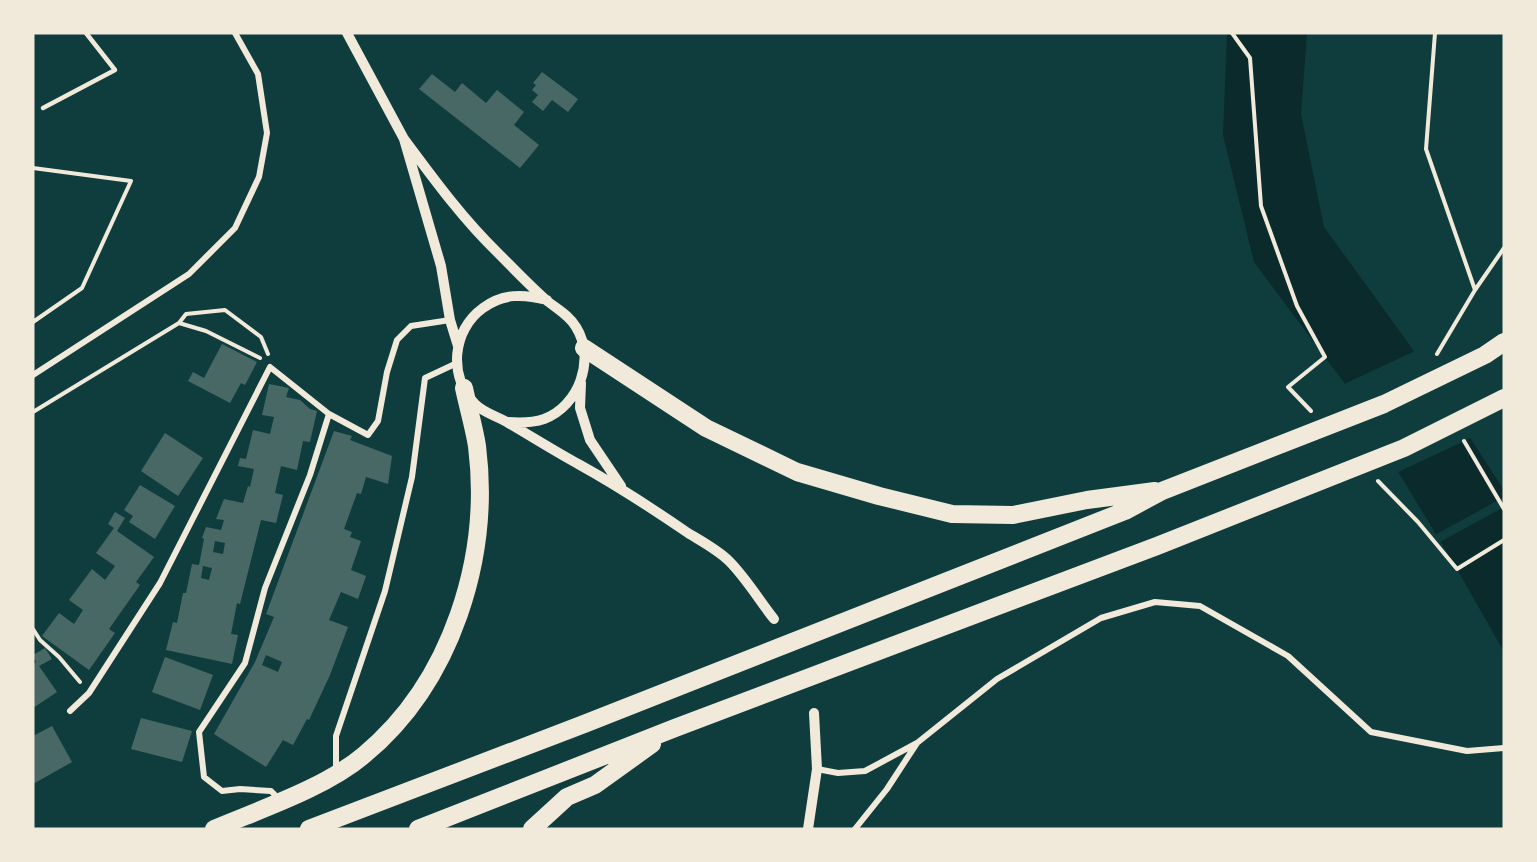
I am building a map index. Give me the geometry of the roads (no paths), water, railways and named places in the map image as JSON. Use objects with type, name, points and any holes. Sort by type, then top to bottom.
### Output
[{"type":"highway","points":[[309,829],[753,658],[1138,499],[1384,404],[1485,355],[1504,342]]},
{"type":"highway","points":[[584,348],[706,428],[797,472],[879,496],[952,514],[1013,515],[1086,500],[1138,499]]},
{"type":"highway","points":[[214,829],[281,801],[336,774],[364,754],[406,712],[433,671],[458,618],[472,569],[479,512],[477,446],[464,388]]},
{"type":"highway","points":[[418,829],[675,728],[1157,546],[1404,448],[1504,398]]},
{"type":"highway","points":[[532,829],[567,797],[595,785],[675,728]]},
{"type":"street","points":[[33,375],[189,274],[235,228],[259,177],[267,133],[258,74],[234,33]]},
{"type":"street","points":[[347,33],[404,139],[450,200],[495,249],[547,300],[564,312],[577,328],[584,348],[585,364],[580,408],[590,440],[623,488]]},
{"type":"street","points":[[404,139],[441,266],[450,320],[458,346]]},
{"type":"street","points":[[547,300],[529,295],[510,296],[492,301],[476,313],[464,328],[458,346],[457,363],[464,388],[474,404],[544,446],[623,488],[729,560],[774,619]]},
{"type":"street","points":[[70,711],[89,693],[160,583],[270,367],[328,414],[368,435],[378,421],[387,372],[397,340],[411,326],[450,320]]},
{"type":"street","points":[[336,774],[336,736],[385,591],[412,477],[425,378],[457,363]]},
{"type":"street","points":[[507,422],[526,423],[544,419],[560,410],[573,396],[582,380]]},
{"type":"street","points":[[281,801],[271,791],[222,790],[204,777],[199,732],[245,663],[264,588],[310,475],[328,414]]},
{"type":"street","points":[[817,769],[838,773],[865,771],[917,743],[997,679],[1101,618],[1155,602],[1200,606],[1288,656],[1371,732],[1467,752],[1504,748]]},
{"type":"street","points":[[808,829],[817,769],[814,713]]},
{"type":"street","points":[[855,829],[887,789],[917,743]]},
{"type":"lane","points":[[44,108],[115,70],[86,33]]},
{"type":"water","points":[[1227,33],[1307,33],[1301,114],[1324,227],[1409,344],[1504,490],[1504,652],[1457,569],[1345,384],[1254,262],[1223,135]]}]
